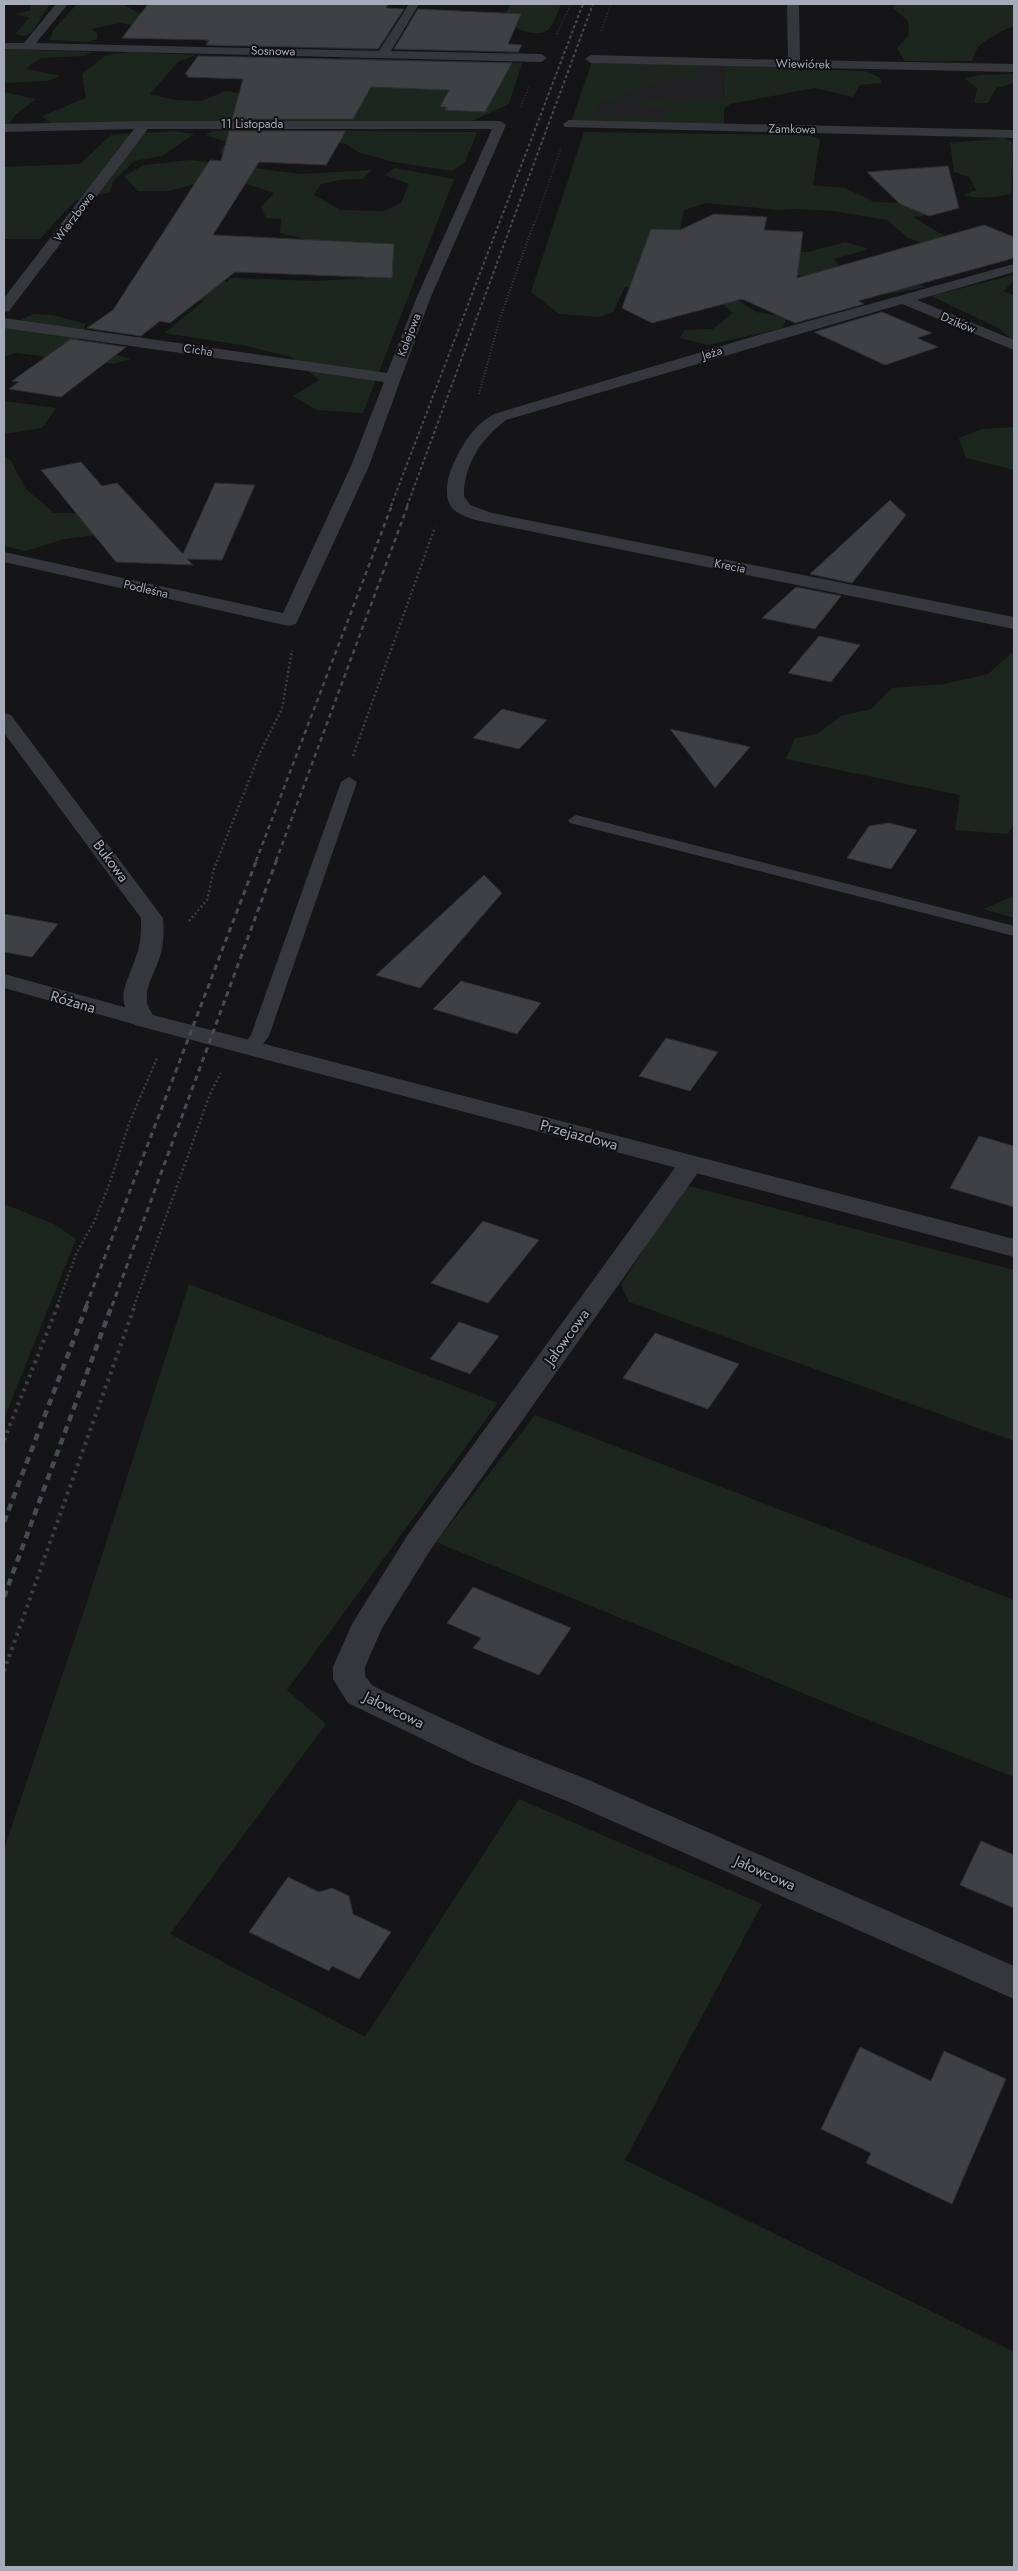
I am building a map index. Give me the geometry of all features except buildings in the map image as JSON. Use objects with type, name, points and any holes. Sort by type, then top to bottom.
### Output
[{"type":"street","points":[[28,46],[62,4]]},
{"type":"street","points":[[383,54],[414,4]]},
{"type":"street","points":[[793,4],[794,64]]},
{"type":"street","name":"Sosnowa","points":[[4,46],[541,58]]},
{"type":"street","name":"Wiewiórek","points":[[591,59],[1014,68]]},
{"type":"street","name":"Zamkowa","points":[[569,124],[1014,134]]},
{"type":"street","name":"11 Listopada","points":[[4,128],[144,125],[500,125]]},
{"type":"street","name":"Wierzbowa","points":[[4,308],[144,125]]},
{"type":"street","name":"Kolejowa","points":[[289,620],[360,466],[423,299],[500,125]]},
{"type":"street","name":"Jeża","points":[[455,494],[460,470],[478,436],[500,417],[1014,268]]},
{"type":"street","name":"Dzików","points":[[903,299],[1014,345]]},
{"type":"street","name":"Cicha","points":[[4,323],[393,379]]},
{"type":"street","name":"Krecia","points":[[455,494],[456,501],[463,508],[489,518],[1014,623]]},
{"type":"street","name":"Podleśna","points":[[4,557],[289,620]]},
{"type":"street","name":"Bukowa","points":[[4,719],[152,918],[151,947],[135,990],[136,1011],[144,1020]]},
{"type":"street","name":"Różana","points":[[4,981],[144,1020]]},
{"type":"street","name":"Przejazdowa","points":[[144,1020],[1014,1248]]},
{"type":"street","name":"Jałowcowa","points":[[691,1164],[418,1544],[368,1624],[348,1667],[349,1679],[360,1694],[477,1750],[579,1791],[1014,1983]]},
{"type":"lane","points":[[250,1049],[260,1036],[349,782]]},
{"type":"lane","points":[[576,820],[1014,931]]},
{"type":"path","points":[[500,125],[520,109],[541,58]]},
{"type":"path","points":[[478,436],[474,411],[500,318],[569,124]]},
{"type":"path","points":[[349,782],[348,773],[351,762],[430,537],[455,494]]},
{"type":"path","points":[[151,947],[186,925],[207,900],[214,869],[252,772],[282,709],[290,654],[299,632],[289,620]]},
{"type":"path","points":[[4,1440],[39,1357],[77,1252],[94,1222],[109,1186],[130,1121],[169,1028]]},
{"type":"path","points":[[4,1671],[210,1094],[226,1063],[250,1049]]},
{"type":"shaded area","points":[[25,4],[50,4],[32,32],[25,36],[15,34],[29,18],[16,14],[31,10],[30,5]]},
{"type":"shaded area","points":[[77,4],[123,4],[144,16],[211,7],[211,4],[297,4],[384,28],[391,32],[380,47],[368,50],[207,43],[200,37],[120,23],[91,29],[97,33],[97,39],[87,42],[50,40],[53,30]]},
{"type":"shaded area","points":[[511,4],[561,4],[549,29],[544,32],[532,33],[518,29],[502,19]]},
{"type":"shaded area","points":[[895,4],[1014,4],[1014,26],[986,40],[979,46],[972,61],[905,61],[897,48],[909,35],[908,21],[893,8]]},
{"type":"shaded area","points":[[4,49],[92,52],[83,56],[40,58],[26,69],[61,76],[47,81],[4,83]]},
{"type":"shaded area","points":[[131,52],[196,55],[178,62],[150,94],[174,100],[201,101],[226,91],[281,99],[335,66],[341,58],[522,63],[509,104],[472,121],[51,124],[42,116],[86,98],[82,74],[106,55]]},
{"type":"shaded area","points":[[592,62],[723,65],[724,124],[572,120]]},
{"type":"shaded area","points":[[592,62],[700,65],[694,78],[666,80],[597,105],[594,117],[665,120],[668,108],[623,106],[665,98],[724,98],[723,65],[864,71],[879,77],[882,83],[860,85],[853,97],[814,88],[730,104],[724,109],[724,124],[572,120]]},
{"type":"shaded area","points":[[1014,74],[1014,83],[996,88],[988,103],[974,103],[977,88],[964,78],[981,75]]},
{"type":"shaded area","points":[[4,92],[36,99],[15,115],[9,125],[4,125]]},
{"type":"shaded area","points":[[173,131],[194,134],[162,156],[134,161],[113,182],[110,192],[75,201],[40,239],[4,239],[4,167],[80,164],[111,135]]},
{"type":"shaded area","points":[[213,131],[477,132],[465,162],[453,171],[393,162],[358,152],[346,144],[326,141],[223,156],[220,150],[227,142],[206,135]]},
{"type":"shaded area","points":[[584,132],[808,135],[820,139],[813,185],[845,188],[874,202],[934,204],[941,213],[913,217],[963,247],[939,249],[908,238],[887,220],[833,211],[779,210],[706,203],[684,210],[679,235],[746,247],[808,252],[845,242],[869,249],[834,259],[842,270],[909,281],[926,287],[888,294],[848,293],[805,276],[766,272],[717,287],[756,312],[787,317],[783,328],[708,345],[679,338],[685,330],[713,329],[733,313],[713,296],[625,287],[613,312],[600,317],[559,314],[531,292]]},
{"type":"shaded area","points":[[1004,138],[1013,142],[1011,194],[982,198],[964,195],[976,190],[969,177],[954,172],[950,143]]},
{"type":"shaded area","points":[[190,160],[301,174],[371,170],[363,179],[340,180],[321,184],[314,195],[341,210],[383,211],[401,203],[409,184],[385,175],[394,168],[454,179],[363,413],[317,410],[293,396],[319,380],[291,357],[242,345],[164,333],[204,301],[153,294],[174,278],[227,282],[230,278],[316,281],[364,278],[373,256],[280,233],[281,219],[266,218],[261,207],[274,193],[244,183],[207,181],[169,191],[138,191],[124,176],[144,165]]},
{"type":"shaded area","points":[[1014,275],[1014,281],[1003,291],[1014,295],[1014,341],[998,328],[931,296]]},
{"type":"shaded area","points":[[33,314],[53,315],[86,324],[76,344],[131,359],[113,364],[15,353],[4,357],[4,328]]},
{"type":"shaded area","points":[[4,401],[56,408],[42,428],[4,434]]},
{"type":"shaded area","points":[[1014,427],[1014,470],[966,458],[959,438],[982,429]]},
{"type":"shaded area","points":[[4,456],[11,461],[26,489],[54,513],[129,513],[104,534],[64,539],[26,551],[4,546]]},
{"type":"shaded area","points":[[1014,651],[1014,825],[1008,834],[955,830],[960,795],[786,759],[795,738],[817,734],[841,716],[871,709],[892,688],[944,684],[988,674]]},
{"type":"shaded area","points":[[1014,896],[1014,918],[983,909]]},
{"type":"shaded area","points":[[685,1185],[1014,1270],[1014,1441],[629,1302],[621,1285]]},
{"type":"shaded area","points":[[4,1204],[54,1224],[76,1239],[4,1419]]},
{"type":"shaded area","points":[[189,1284],[498,1403],[287,1690],[326,1724],[170,1934],[365,2037],[519,1799],[762,1904],[625,2160],[1014,2352],[1014,2567],[4,2567],[4,1849],[87,1602]]},
{"type":"shaded area","points":[[535,1415],[1014,1600],[1014,1777],[856,1715],[436,1542]]},
{"type":"railway","points":[[391,506],[583,4]]},
{"type":"railway","points":[[407,506],[593,4]]},
{"type":"railway","points":[[256,861],[392,505]]},
{"type":"railway","points":[[276,861],[408,505]]},
{"type":"railway","points":[[86,1306],[257,859]]},
{"type":"railway","points":[[112,1306],[277,859]]},
{"type":"railway","points":[[4,1522],[87,1305]]},
{"type":"railway","points":[[4,1597],[112,1305]]}]
